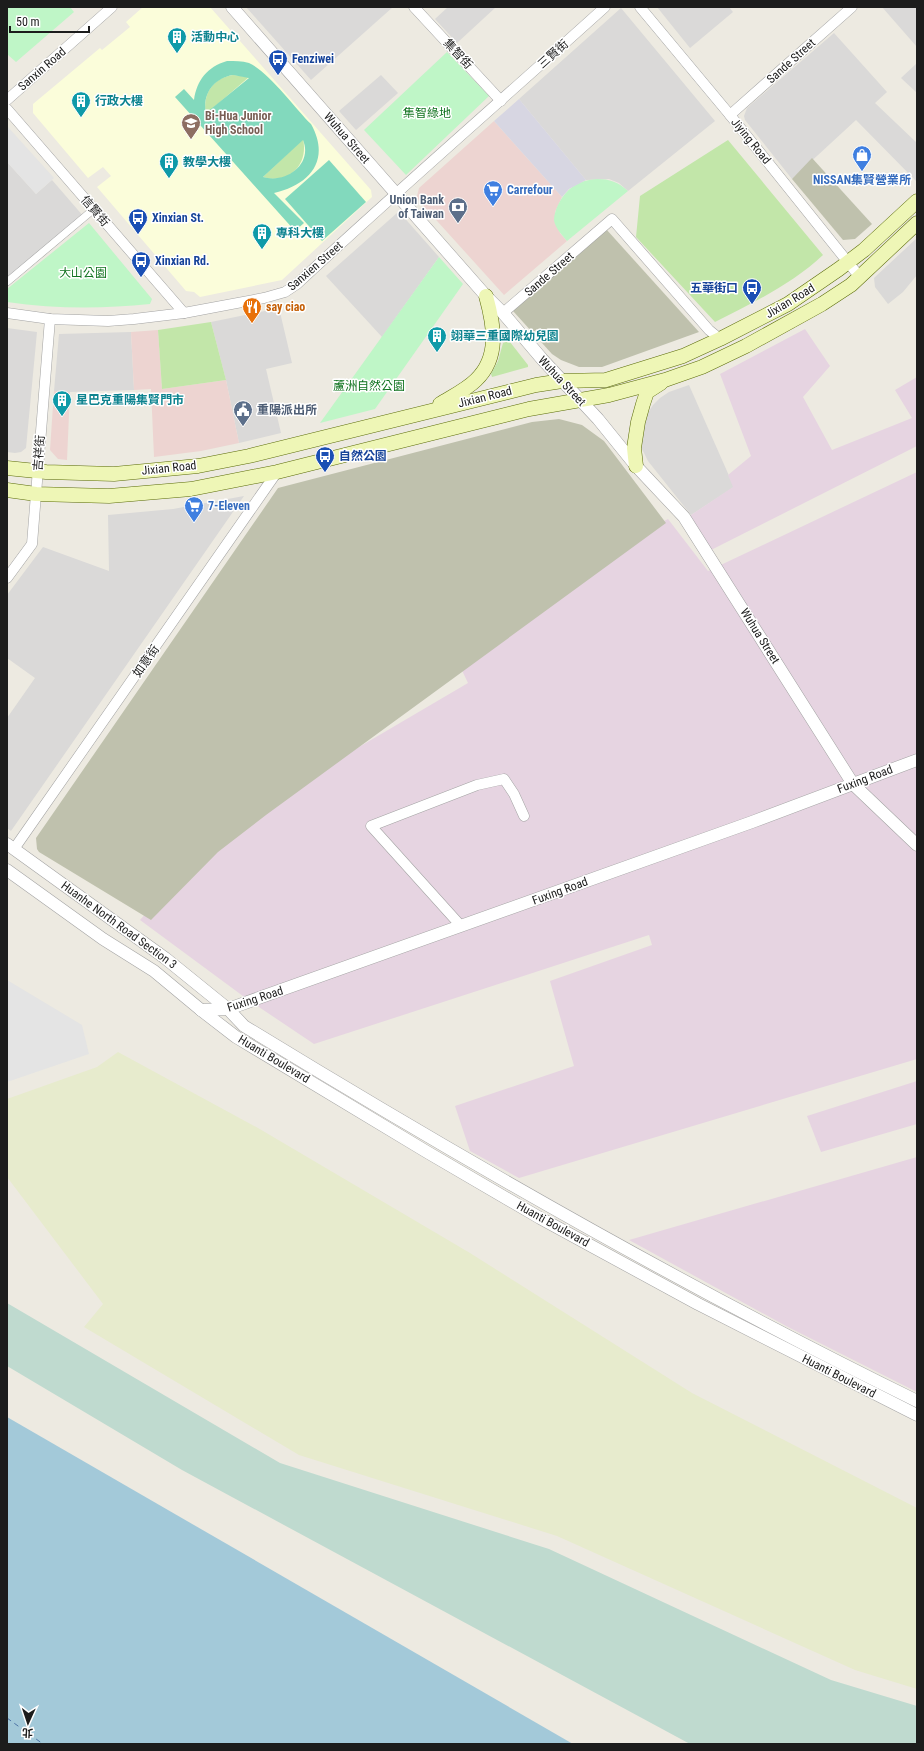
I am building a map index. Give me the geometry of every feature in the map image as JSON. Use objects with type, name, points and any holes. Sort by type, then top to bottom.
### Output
[{"type":"main road","name":"Jixian Road","points":[[7,468],[38,471],[114,474],[198,466],[249,456],[536,385],[606,380],[683,356],[788,304],[864,250],[917,201]]},
{"type":"main road","name":"Jixian Road","points":[[7,490],[36,494],[109,496],[191,489],[277,472],[529,409],[581,401],[622,392],[665,380],[702,367],[794,321],[851,285],[917,223]]},
{"type":"main road","points":[[429,411],[476,380],[487,365],[493,344],[493,322],[486,296]]},
{"type":"main road","points":[[636,466],[635,441],[647,392],[665,380]]},
{"type":"street","name":"Sanxin Road","points":[[7,100],[112,7]]},
{"type":"street","name":"Wuhua Street","points":[[232,7],[486,296],[503,313],[562,382],[581,401],[636,466],[684,517],[853,784],[917,845]]},
{"type":"street","name":"集智街","points":[[414,7],[501,101]]},
{"type":"street","name":"三賢街","points":[[501,101],[605,7]]},
{"type":"street","name":"Jiying Road","points":[[640,7],[730,115],[859,276]]},
{"type":"street","name":"Sande Street","points":[[730,115],[852,7]]},
{"type":"street","name":"Sanxien Street","points":[[7,313],[50,320],[134,320],[242,303],[285,292],[297,284],[396,193],[501,101]]},
{"type":"street","name":"信賢街","points":[[7,109],[184,313]]},
{"type":"street","points":[[7,282],[94,209]]},
{"type":"street","name":"Sande Street","points":[[503,313],[612,219],[709,330],[720,339]]},
{"type":"street","name":"吉祥街","points":[[7,578],[32,544],[50,320]]},
{"type":"street","name":"如意街","points":[[10,847],[277,472]]},
{"type":"street","name":"Fuxing Road","points":[[201,1010],[228,1009],[752,822],[917,760]]},
{"type":"street","points":[[460,926],[371,826],[476,785],[504,779],[514,794],[524,816]]},
{"type":"street","name":"Huanhe North Road Section 3","points":[[10,847],[165,958],[228,1009]]},
{"type":"street","name":"Huanhe North Road Section 3","points":[[7,870],[103,939],[154,971],[201,1010]]},
{"type":"street","points":[[52,902],[64,885]]},
{"type":"street","name":"Huanti Boulevard","points":[[228,1009],[244,1026],[396,1119],[703,1292],[815,1358],[917,1415]]},
{"type":"street","name":"Huanti Boulevard","points":[[201,1010],[236,1037],[540,1218],[698,1304],[815,1358],[917,1401]]},
{"type":"street","points":[[698,1304],[703,1292]]},
{"type":"shaded area","name":"Bi-Hua Junior High School","points":[[143,7],[210,7],[371,190],[372,197],[282,280],[200,297],[194,292],[186,291],[97,187],[111,176],[103,167],[88,178],[33,113],[33,104],[100,48],[102,50],[130,27],[126,22]]},
{"type":"shaded area","points":[[246,7],[393,7],[311,80]]},
{"type":"shaded area","points":[[448,7],[496,7],[457,43],[435,19]]},
{"type":"shaded area","points":[[657,7],[729,7],[733,12],[690,48]]},
{"type":"shaded area","points":[[882,7],[917,7],[917,47]]},
{"type":"shaded area","points":[[621,8],[715,121],[628,191],[619,183],[609,179],[586,180],[519,99]]},
{"type":"shaded area","points":[[834,33],[887,92],[875,103],[917,143],[916,181],[856,120],[792,179],[745,120],[744,116],[747,108]]},
{"type":"shaded area","points":[[917,63],[917,93],[901,78]]},
{"type":"shaded area","points":[[381,75],[398,93],[356,130],[339,111]]},
{"type":"shaded area","points":[[519,99],[586,180],[569,189],[562,197],[494,121]]},
{"type":"shaded area","name":"Carrefour","points":[[494,121],[562,197],[555,212],[560,233],[567,241],[504,295],[419,201],[417,196],[419,188]]},
{"type":"shaded area","points":[[7,126],[54,178],[36,194],[7,162]]},
{"type":"shaded area","points":[[812,158],[872,224],[855,239],[843,240],[792,179]]},
{"type":"shaded area","points":[[7,162],[36,194],[52,180],[84,217],[7,282]]},
{"type":"shaded area","points":[[397,213],[401,214],[439,257],[382,337],[326,276]]},
{"type":"shaded area","points":[[606,229],[699,332],[602,367],[579,367],[561,360],[552,354],[513,311]]},
{"type":"shaded area","points":[[917,238],[917,275],[903,292],[888,304],[875,287],[874,278]]},
{"type":"shaded area","points":[[279,308],[292,363],[266,369],[281,433],[239,443],[226,380],[211,322]]},
{"type":"shaded area","points":[[7,328],[37,332],[26,448],[21,452],[15,453],[7,452]]},
{"type":"shaded area","points":[[805,329],[830,366],[803,397],[832,450],[912,418],[895,390],[917,377],[917,446],[711,550],[688,520],[691,515],[733,487],[728,475],[751,456],[720,374]]},
{"type":"shaded area","points":[[158,330],[162,389],[226,380],[239,443],[201,451],[154,457],[151,389],[134,390],[131,332]]},
{"type":"shaded area","points":[[131,332],[134,390],[54,391],[59,334]]},
{"type":"shaded area","points":[[689,385],[734,487],[691,515],[648,461],[640,445],[644,419],[653,405],[669,392]]},
{"type":"shaded area","points":[[54,391],[70,392],[67,460],[58,459],[50,450]]},
{"type":"shaded area","points":[[559,419],[582,425],[604,441],[666,523],[266,815],[218,852],[151,920],[39,852],[37,849],[36,838],[278,488],[532,422]]},
{"type":"shaded area","points":[[917,472],[917,1059],[519,1178],[470,1151],[455,1106],[574,1066],[550,981],[652,945],[649,935],[314,1044],[247,999],[140,920],[205,847],[250,811],[468,683],[458,662],[654,526],[668,519],[708,571]]},
{"type":"shaded area","points":[[244,496],[11,831],[7,828],[7,718],[35,678],[7,658],[7,595],[43,547],[109,571],[108,515],[173,509]]},
{"type":"shaded area","points":[[7,980],[82,1025],[89,1054],[7,1082]]},
{"type":"shaded area","points":[[118,1052],[258,1128],[470,1253],[692,1393],[917,1508],[917,1689],[855,1670],[557,1536],[299,1455],[84,1327],[103,1304],[7,1177],[7,1099],[97,1067]]},
{"type":"shaded area","points":[[917,1081],[917,1124],[821,1152],[807,1116]]},
{"type":"shaded area","points":[[917,1157],[917,1392],[786,1326],[629,1240]]},
{"type":"shaded area","points":[[7,1303],[280,1463],[549,1549],[831,1680],[917,1706],[917,1744],[690,1744],[182,1470],[7,1366]]},
{"type":"green space","points":[[7,7],[70,7],[74,12],[16,62],[7,54]]},
{"type":"green space","name":"集智綠地","points":[[447,52],[489,96],[406,175],[364,130]]},
{"type":"green space","points":[[227,61],[241,61],[256,67],[273,82],[311,124],[317,137],[319,149],[318,160],[314,169],[298,184],[274,193],[304,223],[295,231],[175,97],[184,89],[194,100],[200,80],[214,67]],"holes":[[[233,75],[249,78],[206,113],[206,99],[211,88],[220,80]],[[303,140],[305,149],[304,157],[301,164],[295,170],[280,178],[263,177]]]},
{"type":"green space","points":[[233,75],[249,77],[206,114],[206,100],[210,88],[220,80]]},
{"type":"green space","points":[[303,139],[303,157],[300,165],[295,171],[281,178],[272,179],[263,177]]},
{"type":"green space","points":[[728,140],[823,255],[785,284],[715,322],[636,237],[640,196]]},
{"type":"green space","points":[[329,160],[366,202],[322,241],[285,199]]},
{"type":"green space","points":[[597,179],[614,182],[621,185],[628,191],[567,241],[559,231],[554,220],[558,205],[565,194],[574,186],[584,181]]},
{"type":"green space","name":"大山公園","points":[[89,223],[152,299],[150,304],[78,308],[7,302],[7,289]]},
{"type":"green space","name":"蘆洲自然公園","points":[[439,257],[463,284],[375,409],[320,423]]},
{"type":"green space","points":[[211,322],[226,380],[162,389],[158,330]]},
{"type":"green space","points":[[510,342],[528,367],[492,377],[491,374],[498,361],[503,343]]},
{"type":"water","points":[[7,1417],[573,1744],[7,1744]]},
{"type":"ferry route","points":[[7,1718],[43,1744]]},
{"type":"place","name":"活動中心","points":[[177,54]]},
{"type":"place","name":"Fenziwei","points":[[278,76]]},
{"type":"place","name":"行政大樓","points":[[81,118]]},
{"type":"place","name":"Bi-Hua Junior High School","points":[[191,140]]},
{"type":"place","name":"NISSAN集賢營業所","points":[[862,172]]},
{"type":"place","name":"教學大樓","points":[[169,179]]},
{"type":"place","name":"Carrefour","points":[[493,207]]},
{"type":"place","name":"Union Bank of Taiwan","points":[[458,224]]},
{"type":"place","name":"Xinxian St.","points":[[138,235]]},
{"type":"place","name":"專科大樓","points":[[262,250]]},
{"type":"place","name":"Xinxian Rd.","points":[[141,278]]},
{"type":"place","name":"五華街口","points":[[752,305]]},
{"type":"place","name":"say ciao","points":[[252,324]]},
{"type":"place","name":"翊華三重國際幼兒園","points":[[437,353]]},
{"type":"place","name":"星巴克重陽集賢門市","points":[[62,417]]},
{"type":"place","name":"重陽派出所","points":[[243,427]]},
{"type":"place","name":"自然公園","points":[[325,473]]},
{"type":"place","name":"7-Eleven","points":[[194,523]]}]
